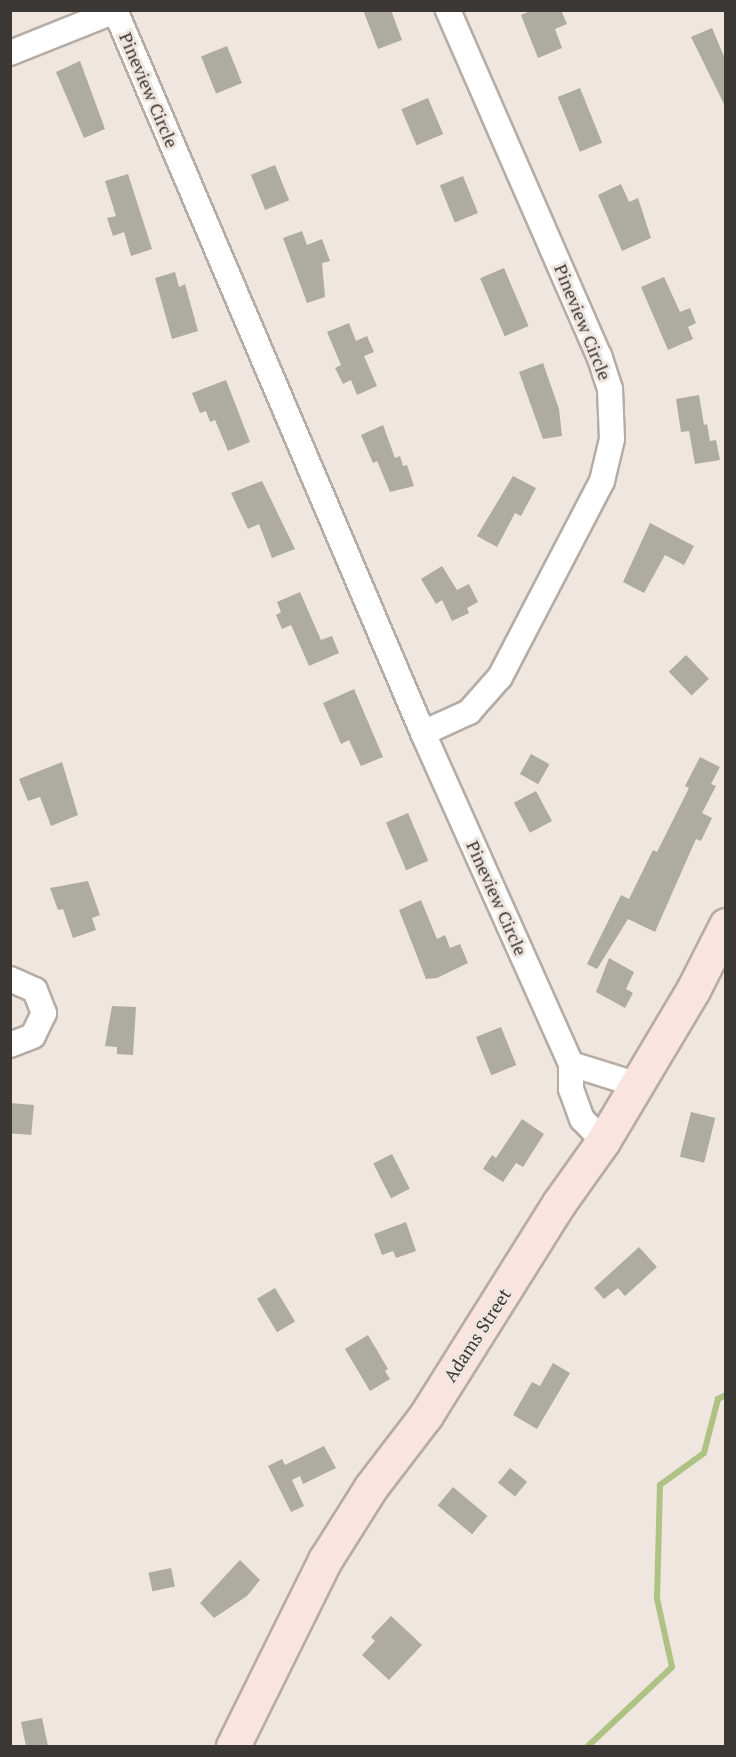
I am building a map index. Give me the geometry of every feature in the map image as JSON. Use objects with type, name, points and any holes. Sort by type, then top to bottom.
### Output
[{"type":"street","name":"Pineview Circle","points":[[423,733],[470,712],[500,677],[597,490],[608,463],[612,439],[610,389],[599,356],[448,10]]},
{"type":"street","name":"Pineview Circle","points":[[115,11],[423,733],[571,1064],[571,1089],[582,1119],[603,1142]]},
{"type":"street","points":[[10,53],[115,11]]},
{"type":"street","name":"Adams Street","points":[[233,1746],[331,1551],[370,1487],[426,1414],[559,1203],[603,1142],[635,1084],[693,990],[726,925]]},
{"type":"street","points":[[10,979],[35,990],[44,1013],[33,1036],[10,1045]]},
{"type":"street","points":[[571,1064],[635,1084]]},
{"type":"building","points":[[363,10],[391,10],[402,40],[378,49]]},
{"type":"building","points":[[532,10],[561,10],[567,24],[555,29],[562,48],[538,58],[521,15]]},
{"type":"building","points":[[712,28],[726,61],[725,106],[691,37]]},
{"type":"building","points":[[227,46],[242,83],[216,94],[201,56]]},
{"type":"building","points":[[80,61],[105,129],[84,138],[56,72]]},
{"type":"building","points":[[580,88],[602,143],[580,152],[558,97]]},
{"type":"building","points":[[428,98],[443,134],[417,145],[401,109]]},
{"type":"building","points":[[275,165],[289,200],[265,210],[251,175]]},
{"type":"building","points":[[128,174],[152,249],[131,256],[124,232],[113,236],[107,218],[116,216],[105,181]]},
{"type":"building","points":[[463,176],[478,213],[455,222],[440,185]]},
{"type":"building","points":[[621,184],[629,202],[638,198],[651,238],[622,251],[598,195]]},
{"type":"building","points":[[302,231],[307,245],[322,239],[330,261],[322,263],[325,297],[307,303],[283,238]]},
{"type":"building","points":[[504,268],[529,326],[505,336],[480,278]]},
{"type":"building","points":[[175,272],[179,287],[185,284],[198,331],[172,339],[155,278]]},
{"type":"building","points":[[664,277],[680,312],[690,308],[696,323],[688,327],[693,339],[668,350],[641,287]]},
{"type":"building","points":[[349,323],[356,341],[367,336],[374,352],[364,356],[377,386],[357,395],[351,380],[343,384],[335,368],[341,365],[327,332]]},
{"type":"building","points":[[543,363],[559,409],[562,436],[543,439],[519,372]]},
{"type":"building","points":[[226,380],[250,442],[228,451],[215,420],[210,422],[206,411],[200,413],[192,393]]},
{"type":"building","points":[[699,395],[704,425],[707,424],[710,441],[716,440],[720,460],[695,464],[689,431],[681,432],[676,399]]},
{"type":"building","points":[[383,425],[395,458],[400,456],[403,466],[407,465],[414,486],[390,492],[377,461],[373,463],[361,435]]},
{"type":"building","points":[[513,476],[536,488],[521,516],[515,513],[497,547],[477,536]]},
{"type":"building","points":[[262,481],[295,549],[272,558],[259,524],[248,529],[231,493]]},
{"type":"building","points":[[650,523],[694,546],[684,565],[665,555],[644,593],[623,582]]},
{"type":"building","points":[[442,566],[457,590],[469,584],[478,602],[467,608],[469,613],[452,621],[442,600],[436,604],[421,579]]},
{"type":"building","points":[[300,592],[321,640],[332,636],[339,653],[309,666],[291,625],[282,629],[276,615],[281,612],[277,602]]},
{"type":"building","points":[[686,655],[709,679],[692,695],[669,672]]},
{"type":"building","points":[[354,689],[383,757],[361,766],[349,740],[341,744],[323,703]]},
{"type":"building","points":[[531,754],[549,764],[538,784],[520,774]]},
{"type":"building","points":[[700,757],[720,767],[711,784],[716,786],[702,813],[712,818],[701,841],[696,839],[655,932],[628,919],[597,969],[587,964],[621,895],[629,899],[653,850],[657,852],[689,788],[685,786]]},
{"type":"building","points":[[62,762],[78,815],[51,826],[40,797],[28,801],[19,779]]},
{"type":"building","points":[[536,791],[552,821],[530,833],[514,803]]},
{"type":"building","points":[[408,813],[428,861],[406,870],[386,822]]},
{"type":"building","points":[[88,881],[100,915],[92,918],[96,930],[73,938],[63,909],[58,910],[50,888]]},
{"type":"building","points":[[421,900],[437,939],[445,935],[450,948],[460,944],[468,963],[437,978],[426,979],[399,910]]},
{"type":"building","points":[[609,958],[634,972],[626,989],[633,993],[625,1008],[596,992]]},
{"type":"building","points":[[112,1006],[136,1007],[133,1055],[117,1054],[117,1047],[105,1046]]},
{"type":"building","points":[[501,1027],[516,1065],[491,1075],[476,1037]]},
{"type":"building","points":[[10,1103],[34,1105],[31,1135],[10,1133]]},
{"type":"building","points":[[691,1112],[715,1118],[704,1163],[680,1157]]},
{"type":"building","points":[[522,1119],[544,1134],[523,1167],[516,1163],[503,1182],[483,1169],[492,1155],[496,1158]]},
{"type":"building","points":[[392,1154],[410,1189],[391,1198],[373,1164]]},
{"type":"building","points":[[406,1222],[416,1251],[396,1258],[393,1251],[382,1255],[374,1234]]},
{"type":"building","points":[[639,1247],[657,1267],[625,1296],[618,1288],[604,1299],[594,1288]]},
{"type":"building","points":[[275,1288],[295,1321],[277,1332],[257,1299]]},
{"type":"building","points":[[368,1335],[388,1369],[385,1371],[390,1379],[370,1391],[345,1349]]},
{"type":"building","points":[[553,1363],[570,1373],[537,1429],[513,1415],[532,1382],[540,1386]]},
{"type":"building","points":[[324,1446],[336,1468],[303,1484],[300,1476],[292,1480],[304,1506],[291,1512],[268,1466],[282,1459],[285,1465]]},
{"type":"building","points":[[510,1468],[527,1482],[515,1497],[498,1483]]},
{"type":"building","points":[[453,1487],[487,1516],[472,1534],[438,1505]]},
{"type":"building","points":[[240,1560],[260,1580],[247,1596],[214,1618],[200,1603]]},
{"type":"building","points":[[171,1568],[175,1587],[152,1591],[149,1573]]},
{"type":"building","points":[[391,1616],[422,1645],[389,1680],[362,1655],[375,1641],[371,1637]]},
{"type":"building","points":[[42,1718],[48,1746],[26,1746],[21,1722]]},
{"type":"waterway","points":[[588,1746],[672,1667],[657,1599],[660,1485],[704,1453],[718,1399],[726,1395]]}]
